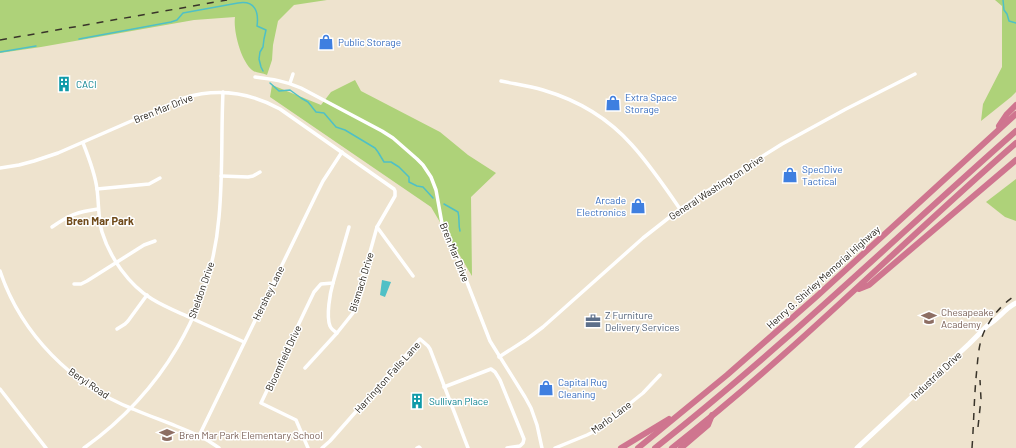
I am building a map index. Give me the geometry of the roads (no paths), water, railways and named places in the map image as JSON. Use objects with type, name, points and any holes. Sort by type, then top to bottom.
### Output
[{"type":"highway","points":[[992,136],[1007,114],[1016,105]]},
{"type":"highway","name":"Henry G. Shirley Memorial Highway","points":[[638,448],[733,370],[816,297],[1016,114]]},
{"type":"highway","points":[[655,448],[778,346],[1016,131]]},
{"type":"highway","points":[[672,448],[770,366],[1016,143]]},
{"type":"highway","points":[[854,291],[876,279],[1016,160]]},
{"type":"highway","points":[[621,448],[654,427],[683,412]]},
{"type":"highway","points":[[681,448],[708,425],[712,415]]},
{"type":"street","points":[[290,83],[293,74]]},
{"type":"street","name":"General Washington Drive","points":[[499,357],[543,327],[643,238],[680,209],[782,144],[915,74]]},
{"type":"street","name":"Bren Mar Drive","points":[[255,77],[290,83],[382,131],[398,142],[423,165],[431,177],[436,190],[443,229],[456,254],[490,341],[525,397],[537,425],[542,448]]},
{"type":"street","points":[[501,81],[553,93],[577,103],[599,116],[616,130],[644,158],[680,209]]},
{"type":"street","name":"Bren Mar Drive","points":[[0,168],[19,165],[47,157],[184,98],[198,94],[223,92],[242,94],[259,99],[287,113],[394,189],[395,196]]},
{"type":"street","name":"Sheldon Drive","points":[[84,448],[131,409],[147,391],[166,365],[193,319],[205,286],[214,250],[219,217],[223,92]]},
{"type":"street","points":[[83,142],[94,171],[98,209],[104,239],[116,263],[128,278],[147,295],[166,306],[244,342]]},
{"type":"street","name":"Hershey Lane","points":[[199,436],[323,181],[342,152]]},
{"type":"street","points":[[354,160],[357,156]]},
{"type":"street","points":[[221,176],[248,177],[260,172]]},
{"type":"street","points":[[97,189],[149,184],[160,178]]},
{"type":"street","name":"Bismach Drive","points":[[305,368],[353,312],[377,227],[395,196]]},
{"type":"street","points":[[52,227],[68,216],[83,211],[98,209]]},
{"type":"street","points":[[336,333],[329,325],[330,296],[350,227]]},
{"type":"street","points":[[377,227],[413,276]]},
{"type":"street","points":[[74,284],[81,284],[88,281],[144,245],[155,241]]},
{"type":"street","name":"Beryl Road","points":[[0,271],[23,319],[49,352],[71,373],[100,393],[131,409],[199,436],[219,448]]},
{"type":"street","name":"Bloomfield Drive","points":[[308,448],[296,420],[261,403],[314,292],[322,284],[333,283]]},
{"type":"street","points":[[117,329],[128,321],[147,295]]},
{"type":"street","name":"Industrial Drive","points":[[858,448],[969,344],[988,324],[992,323],[1016,302]]},
{"type":"street","name":"Harrington Falls Lane","points":[[322,448],[330,441],[420,339],[430,349],[468,448]]},
{"type":"street","points":[[444,387],[491,369],[495,372],[500,380],[524,439],[520,446],[506,448]]},
{"type":"street","name":"Marlo Lane","points":[[555,448],[597,430],[643,393],[660,375]]},
{"type":"street","points":[[0,389],[46,448]]},
{"type":"street","points":[[416,448],[420,448]]},
{"type":"water","points":[[382,280],[391,282],[385,297],[380,295]]},
{"type":"waterway","points":[[1003,0],[1004,10],[1009,21],[1016,23]]},
{"type":"waterway","points":[[79,39],[171,22],[177,20],[183,13],[238,3],[248,3],[255,8],[257,26],[266,30],[259,59],[263,71]]},
{"type":"waterway","points":[[0,52],[36,46]]},
{"type":"waterway","points":[[270,83],[279,91],[290,90],[308,102],[316,112],[324,113],[336,127],[345,130],[375,148],[384,162],[391,162],[399,167],[409,177],[409,182],[423,187],[433,198]]},
{"type":"waterway","points":[[444,204],[458,212],[460,231]]},
{"type":"railway","points":[[0,40],[227,0]]},
{"type":"railway","points":[[972,448],[978,354],[981,341],[987,326],[994,316],[1006,302],[1016,295]]},
{"type":"railway","points":[[978,427],[981,399],[980,380]]},
{"type":"place","name":"Public Storage","points":[[326,42]]},
{"type":"place","name":"CACI","points":[[64,84]]},
{"type":"place","name":"Extra Space Storage","points":[[613,103]]},
{"type":"place","name":"SpecDive Tactical","points":[[790,175]]},
{"type":"place","name":"Arcade Electronics","points":[[638,206]]},
{"type":"place","name":"Chesapeake Academy","points":[[929,318]]},
{"type":"place","name":"Z Furniture Delivery Services","points":[[593,321]]},
{"type":"place","name":"Capital Rug Cleaning","points":[[546,388]]},
{"type":"place","name":"Sullivan Place","points":[[417,401]]},
{"type":"place","name":"Bren Mar Park Elementary School","points":[[167,435]]},
{"type":"district","name":"Bren Mar Park","points":[[100,221]]}]
